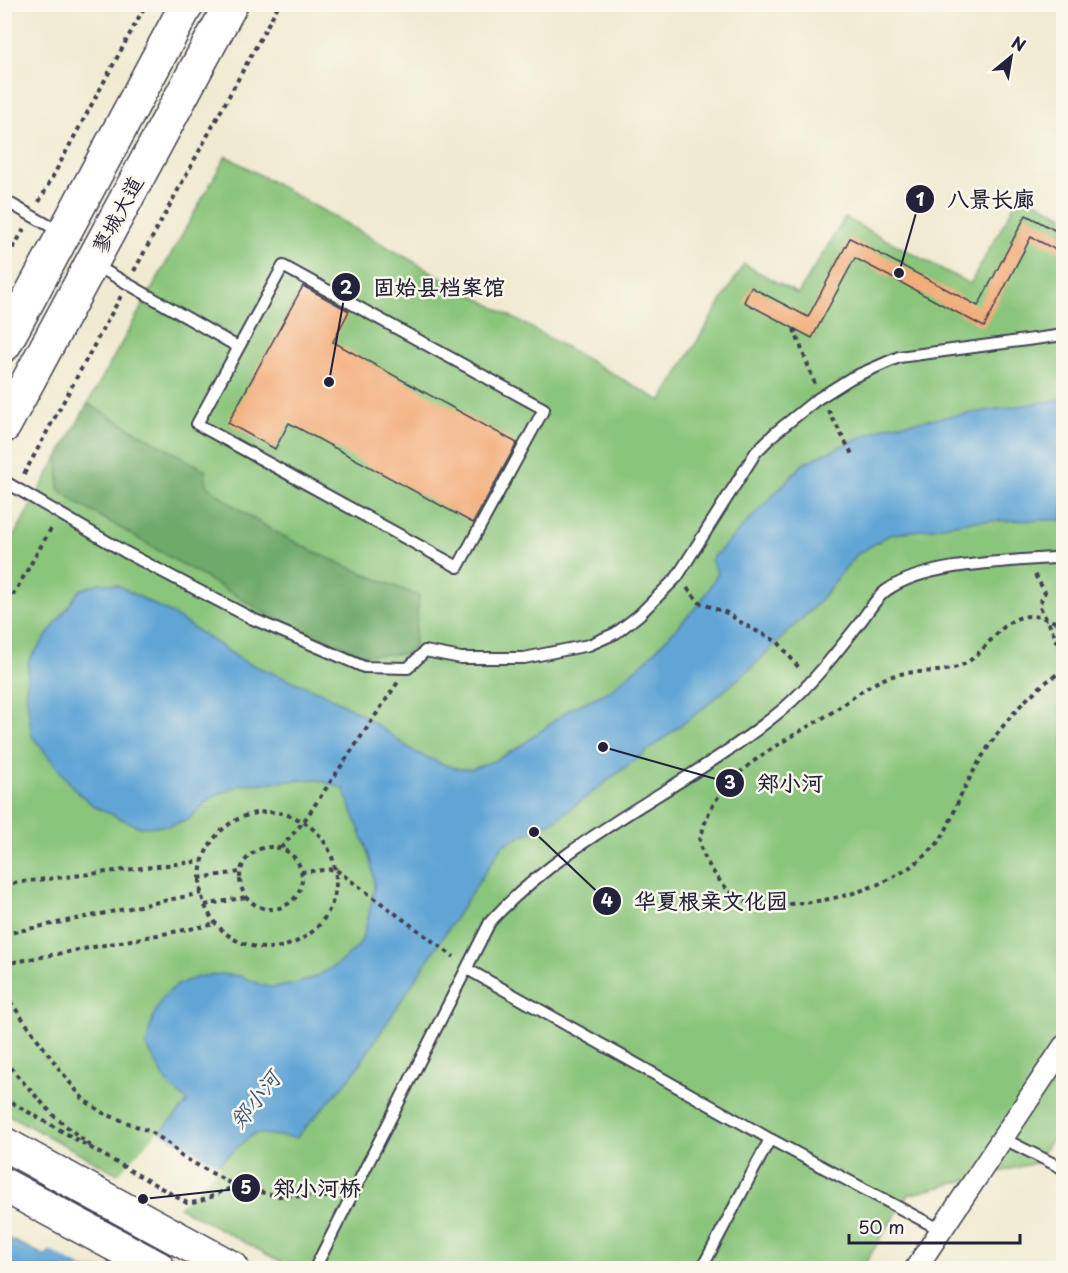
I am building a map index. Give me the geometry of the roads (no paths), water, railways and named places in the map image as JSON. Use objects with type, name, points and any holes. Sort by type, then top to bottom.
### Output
[{"type":"main road","name":"蓼城大道","points":[[4,345],[187,4]]},
{"type":"main road","name":"蓼城大道","points":[[4,426],[231,4]]},
{"type":"main road","points":[[4,1144],[232,1269]]},
{"type":"main road","points":[[4,1185],[146,1262]]},
{"type":"street","points":[[916,1269],[1064,1046]]},
{"type":"lane","points":[[4,200],[63,234]]},
{"type":"lane","points":[[92,264],[238,347]]},
{"type":"lane","points":[[282,266],[544,409],[458,567],[196,424],[238,347],[282,266]]},
{"type":"lane","points":[[4,481],[253,620],[364,667],[408,668],[425,651],[461,658],[498,659],[563,651],[589,645],[616,633],[639,615],[677,577],[756,452],[775,433],[816,400],[851,378],[899,357],[1064,335]]},
{"type":"lane","points":[[315,1269],[490,922],[519,890],[602,830],[731,749],[784,708],[810,681],[886,590],[937,568],[1064,557]]},
{"type":"lane","points":[[467,969],[770,1138],[942,1230]]},
{"type":"lane","points":[[702,1269],[770,1138]]},
{"type":"lane","points":[[1002,1138],[1062,1166]]},
{"type":"water","points":[[1063,399],[1063,520],[973,521],[889,535],[856,555],[817,604],[749,670],[700,711],[557,819],[503,845],[352,1076],[296,1138],[255,1133],[227,1156],[110,1268],[5,1268],[5,1237],[46,1256],[188,1102],[168,1084],[146,1045],[152,1021],[163,998],[187,980],[208,975],[239,976],[273,987],[308,980],[319,975],[340,962],[358,946],[366,927],[374,890],[370,861],[344,789],[315,779],[240,785],[211,798],[189,819],[169,826],[140,827],[95,807],[76,791],[32,736],[26,691],[29,660],[80,590],[99,583],[117,585],[172,614],[245,662],[322,693],[360,713],[415,752],[445,765],[459,769],[472,769],[496,760],[519,747],[570,709],[609,691],[646,660],[700,603],[718,573],[711,560],[804,463],[887,426]]},
{"type":"place","name":"八景长廊","points":[[899,273]]},
{"type":"place","name":"固始县档案馆","points":[[329,382]]},
{"type":"place","name":"郑小河","points":[[603,747]]},
{"type":"place","name":"华夏根亲文化园","points":[[534,832]]},
{"type":"place","name":"郑小河桥","points":[[143,1199]]}]
